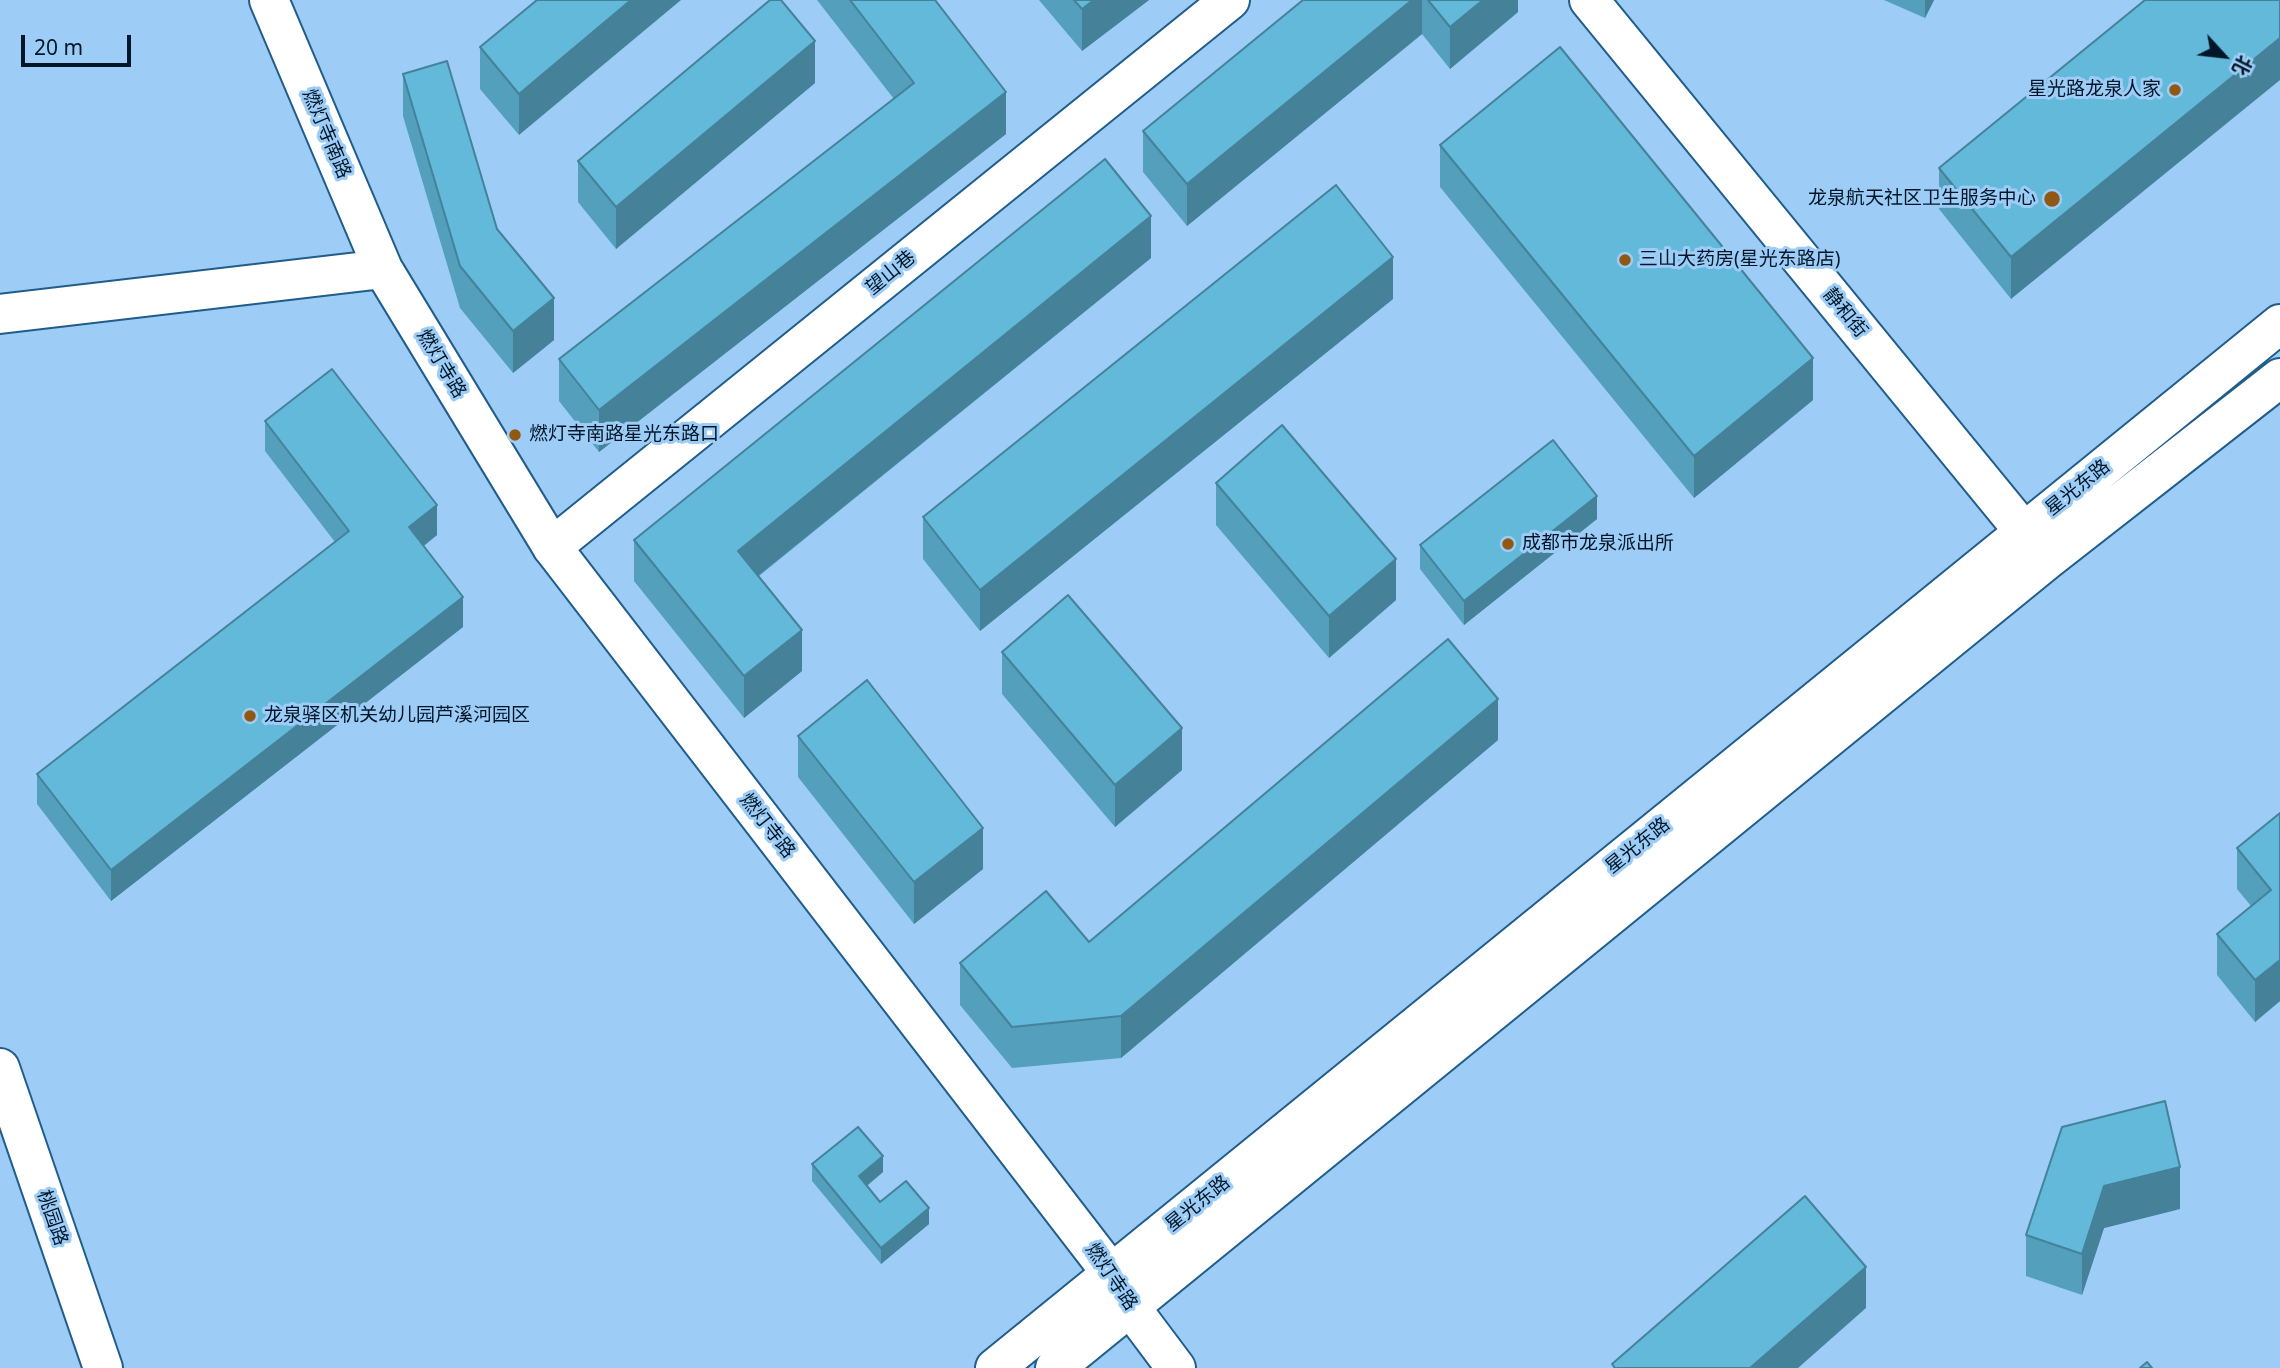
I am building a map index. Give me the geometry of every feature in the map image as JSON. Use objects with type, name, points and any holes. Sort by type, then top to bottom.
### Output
[{"type":"street","name":"燃灯寺南路","points":[[269,0],[383,269]]},
{"type":"street","name":"望山巷","points":[[552,547],[1230,0]]},
{"type":"street","name":"静和街","points":[[1589,0],[2036,546]]},
{"type":"street","points":[[0,314],[383,269]]},
{"type":"street","name":"燃灯寺路","points":[[383,269],[552,547],[1112,1274],[1131,1308],[1176,1368]]},
{"type":"street","name":"星光东路","points":[[1055,1368],[1131,1308],[2036,546],[2280,324]]},
{"type":"street","name":"星光东路","points":[[995,1368],[2036,546],[2280,377]]},
{"type":"street","name":"桃园路","points":[[0,1068],[103,1368]]},
{"type":"building","points":[[537,0],[631,0],[519,94],[480,47]]},
{"type":"building","points":[[770,0],[781,0],[815,41],[616,207],[578,161]]},
{"type":"building","points":[[850,0],[935,0],[1006,92],[599,410],[559,359],[914,83]]},
{"type":"building","points":[[1074,0],[1094,0],[1082,9]]},
{"type":"building","points":[[1303,0],[1412,0],[1187,184],[1143,131]]},
{"type":"building","points":[[1428,0],[1483,0],[1450,27]]},
{"type":"building","points":[[2145,0],[2280,0],[2280,38],[2011,257],[1939,168]]},
{"type":"building","points":[[1560,47],[1813,358],[1694,456],[1440,145]]},
{"type":"building","points":[[447,61],[497,229],[554,298],[513,331],[460,266],[403,74]]},
{"type":"building","points":[[1105,159],[1151,216],[738,551],[802,630],[744,676],[634,540]]},
{"type":"building","points":[[1336,185],[1393,257],[980,590],[923,517]]},
{"type":"building","name":"龙泉驿区机关幼儿园芦溪河园区","points":[[332,369],[437,505],[409,527],[463,597],[111,870],[37,774],[349,531],[265,421]]},
{"type":"building","points":[[1282,425],[1396,559],[1329,616],[1216,483]]},
{"type":"building","name":"成都市龙泉派出所","points":[[1553,440],[1597,496],[1464,601],[1420,545]]},
{"type":"building","points":[[1068,595],[1182,728],[1115,785],[1002,652]]},
{"type":"building","points":[[1448,639],[1498,699],[1121,1016],[1012,1027],[960,963],[1046,891],[1089,942]]},
{"type":"building","points":[[867,680],[983,828],[914,882],[798,736]]},
{"type":"building","points":[[2280,813],[2280,960],[2255,980],[2217,934],[2271,890],[2237,848]]},
{"type":"building","points":[[2165,1101],[2180,1167],[2104,1186],[2082,1254],[2026,1235],[2062,1127]]},
{"type":"building","points":[[858,1127],[883,1156],[859,1176],[880,1202],[906,1181],[929,1208],[881,1248],[812,1164]]},
{"type":"building","points":[[1805,1196],[1866,1267],[1750,1368],[1615,1368],[1612,1364]]},
{"type":"building","points":[[2147,1362],[2152,1368],[2140,1368]]},
{"type":"place","name":"星光路龙泉人家","points":[[2175,90]]},
{"type":"place","name":"龙泉航天社区卫生服务中心","points":[[2052,199]]},
{"type":"place","name":"三山大药房(星光东路店)","points":[[1625,260]]},
{"type":"place","name":"燃灯寺南路星光东路口","points":[[515,435]]},
{"type":"place","name":"成都市龙泉派出所","points":[[1508,544]]},
{"type":"place","name":"龙泉驿区机关幼儿园芦溪河园区","points":[[250,716]]}]
